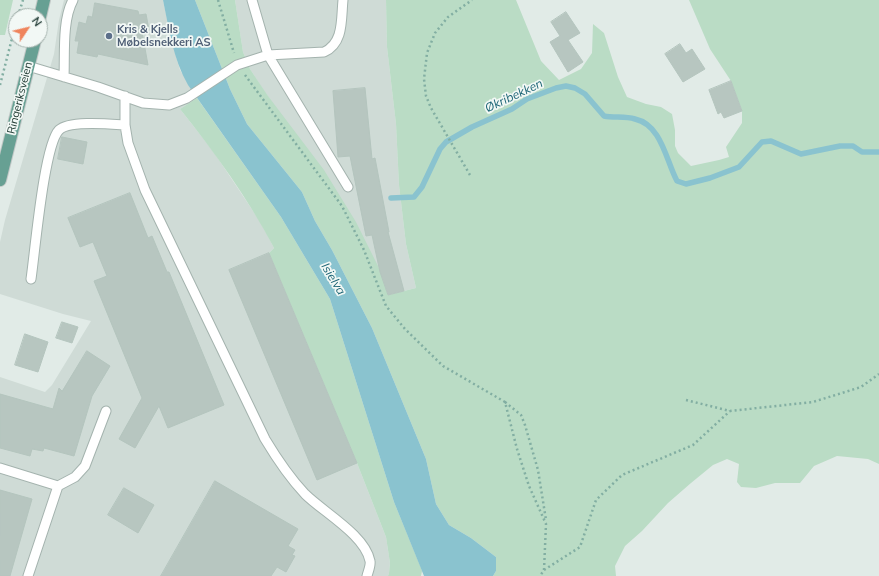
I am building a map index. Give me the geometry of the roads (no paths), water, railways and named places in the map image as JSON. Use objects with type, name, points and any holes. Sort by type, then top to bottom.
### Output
[{"type":"main road","name":"Ringeriksveien","points":[[0,180],[33,48]]},
{"type":"lane","points":[[64,77],[65,36],[69,7],[73,0]]},
{"type":"lane","points":[[252,0],[268,55],[348,187]]},
{"type":"lane","points":[[28,66],[143,103],[169,105],[187,98],[237,65],[268,55],[324,52],[332,49],[340,35],[343,0]]},
{"type":"lane","points":[[125,96],[125,125],[128,143],[145,190],[265,439],[282,468],[306,494],[354,536],[365,548],[370,562],[367,576]]},
{"type":"lane","points":[[31,278],[47,160],[53,138],[60,129],[75,124],[125,125]]},
{"type":"lane","points":[[28,576],[58,486],[75,477],[85,466],[106,411]]},
{"type":"lane","points":[[0,468],[58,486]]},
{"type":"water","name":"Isielva","points":[[163,0],[195,0],[230,89],[247,124],[302,192],[315,221],[332,250],[372,328],[426,459],[436,504],[449,525],[471,538],[496,557],[496,571],[493,576],[424,576],[394,502],[330,299],[281,217],[188,85],[175,54]]},
{"type":"waterway","name":"Økribekken","points":[[391,198],[414,197],[422,187],[440,149],[446,142],[472,127],[512,109],[527,99],[556,88],[566,86],[575,88],[585,94],[604,116],[635,119],[651,128],[662,145],[677,181],[686,184],[710,178],[739,167],[762,142],[771,141],[801,154],[840,146],[853,146],[862,152],[879,152]]},
{"type":"place","name":"Kris & Kjells Møbelsnekkeri AS","points":[[109,36]]}]
